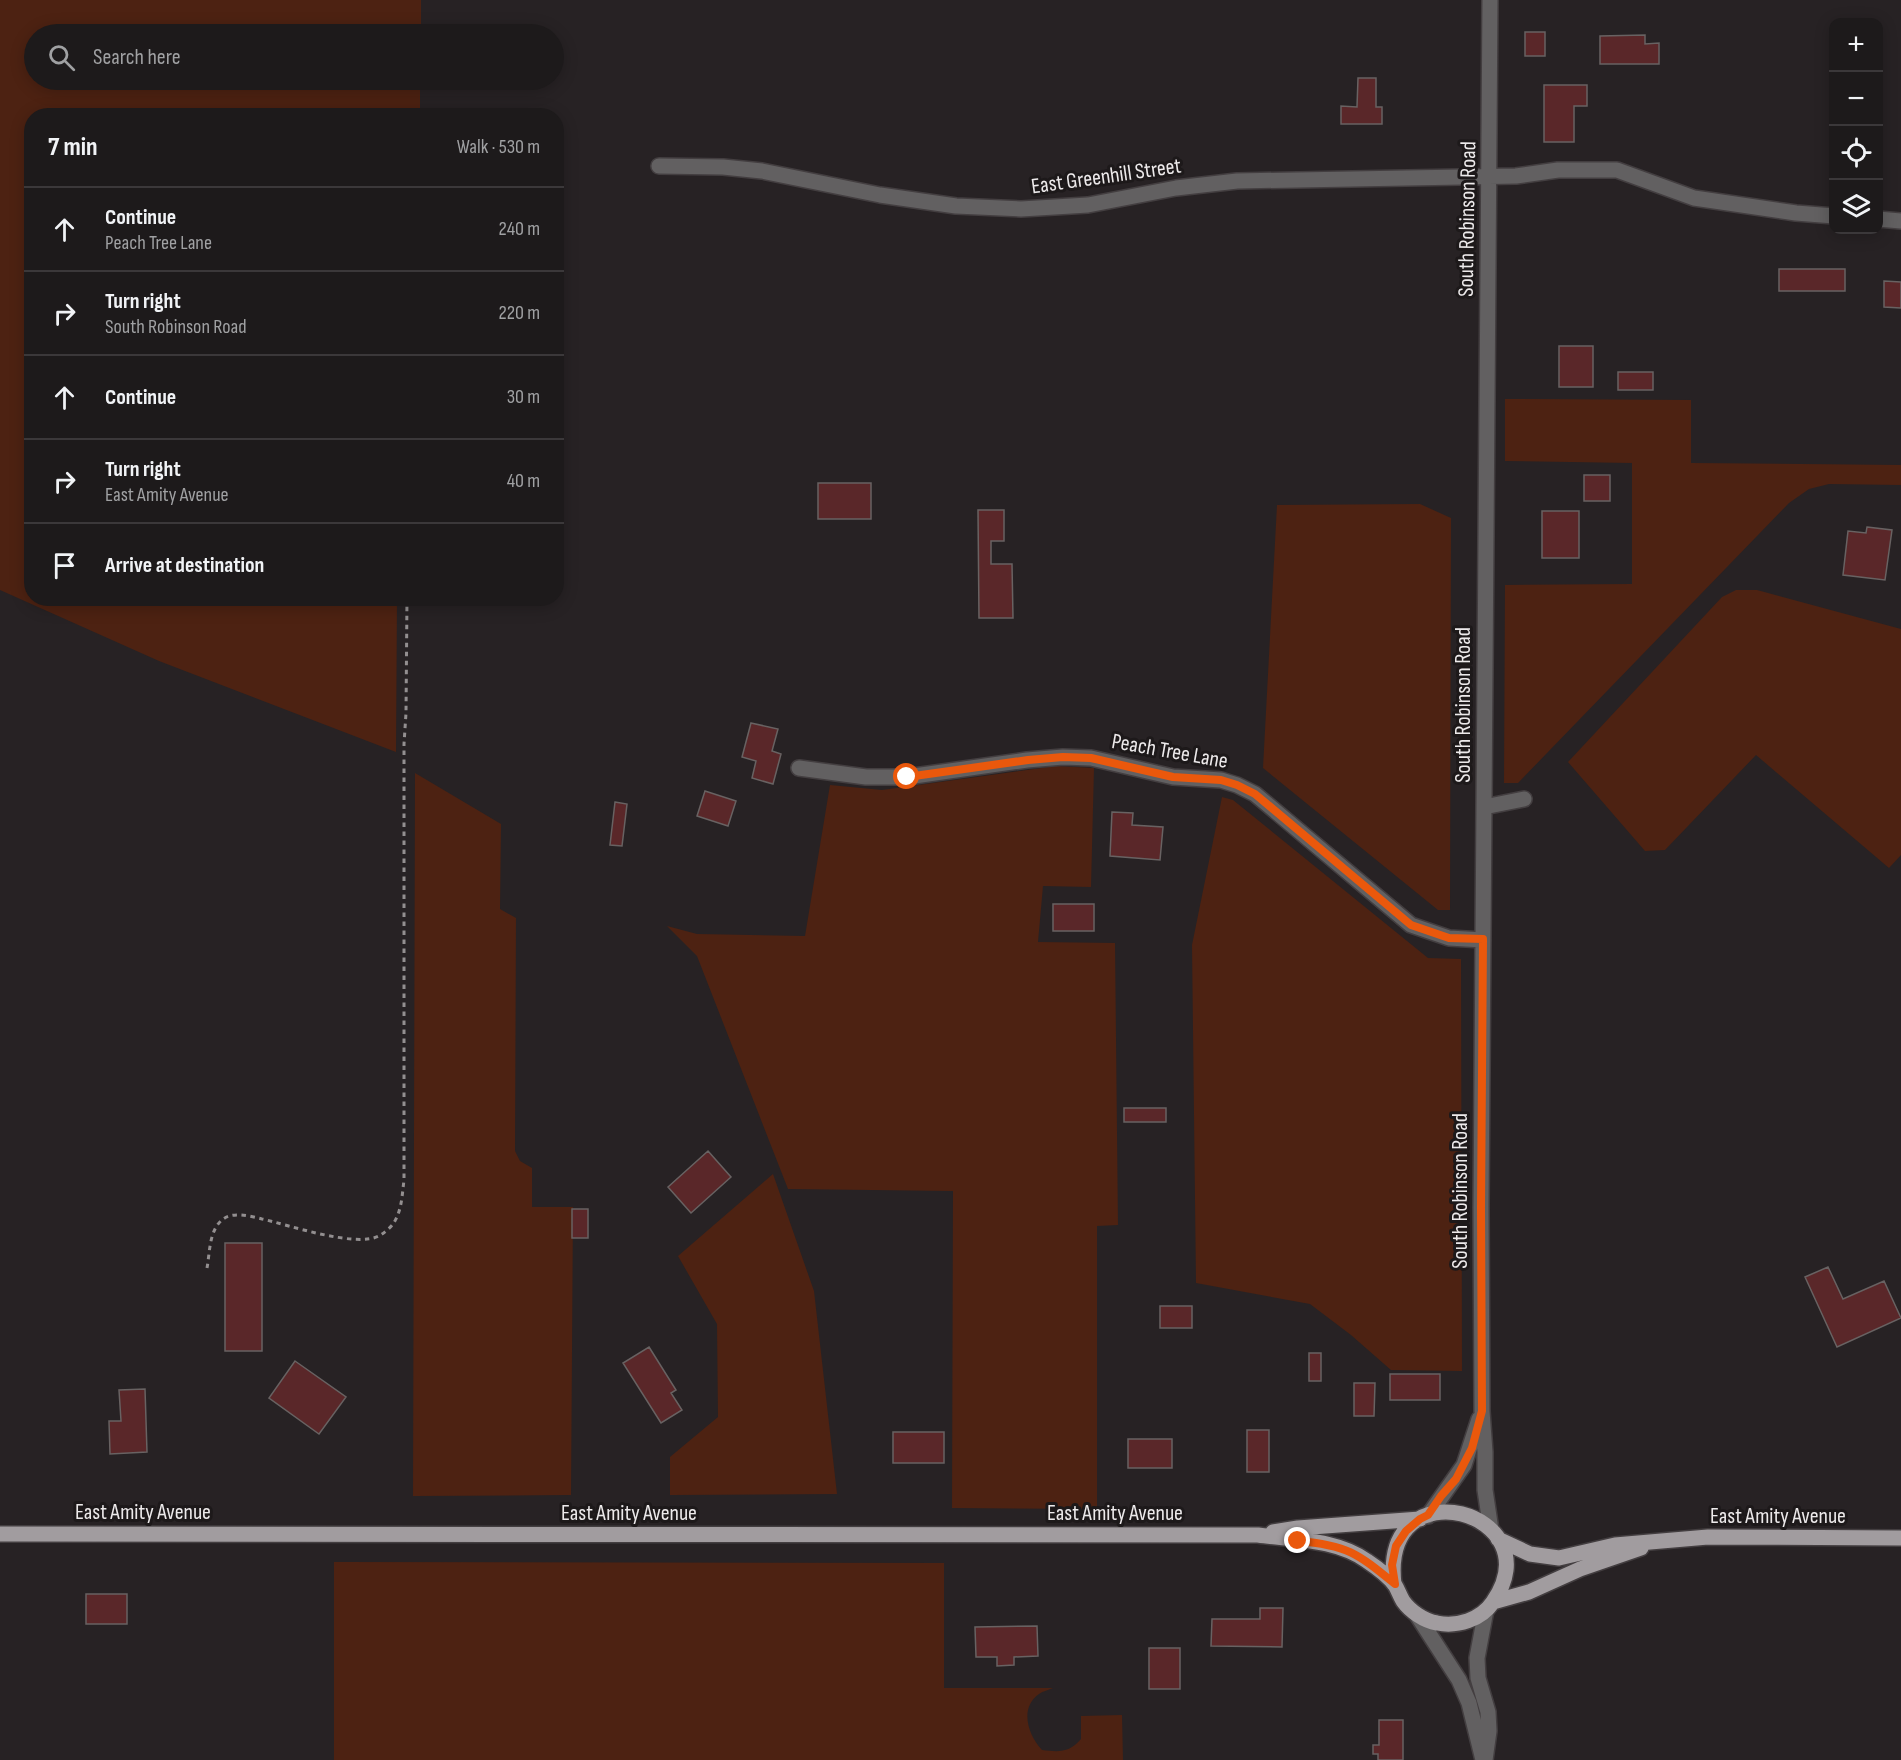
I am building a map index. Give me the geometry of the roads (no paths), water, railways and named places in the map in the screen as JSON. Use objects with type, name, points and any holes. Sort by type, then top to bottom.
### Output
[{"type":"main road","points":[[1454,1511],[1472,1516],[1494,1535],[1505,1556],[1506,1574],[1501,1591],[1474,1619],[1455,1624],[1435,1623],[1417,1615],[1403,1602],[1395,1584],[1392,1565],[1396,1546],[1406,1531],[1424,1517],[1436,1512],[1454,1511]]},
{"type":"main road","name":"East Amity Avenue","points":[[1258,1535],[1298,1528],[1424,1517]]},
{"type":"main road","name":"East Amity Avenue","points":[[0,1534],[1258,1535],[1326,1543],[1346,1549],[1367,1561],[1395,1584]]},
{"type":"main road","name":"East Amity Avenue","points":[[1494,1535],[1530,1554],[1551,1558],[1615,1545],[1708,1537],[1901,1538]]},
{"type":"main road","name":"East Amity Avenue","points":[[1489,1606],[1655,1542]]},
{"type":"street","name":"South Robinson Road","points":[[1490,0],[1481,1208],[1482,1411],[1485,1490],[1494,1535]]},
{"type":"street","name":"East Greenhill Street","points":[[659,166],[723,167],[762,171],[890,196],[956,206],[1021,209],[1088,205],[1176,188],[1237,181],[1516,176],[1558,170],[1617,170],[1694,198],[1829,216]]},
{"type":"street","points":[[1883,219],[1901,221]]},
{"type":"street","name":"Peach Tree Lane","points":[[799,768],[866,777],[907,777],[1063,757],[1091,758],[1173,777],[1221,780],[1255,794],[1411,925],[1449,938],[1483,939]]},
{"type":"street","points":[[1484,807],[1524,799]]},
{"type":"street","name":"South Robinson Road","points":[[1424,1517],[1464,1465],[1472,1448],[1482,1411]]},
{"type":"street","points":[[1484,1760],[1490,1731],[1488,1712],[1478,1678],[1477,1658],[1489,1606]]},
{"type":"street","points":[[1417,1615],[1460,1680],[1469,1703],[1484,1760]]}]
